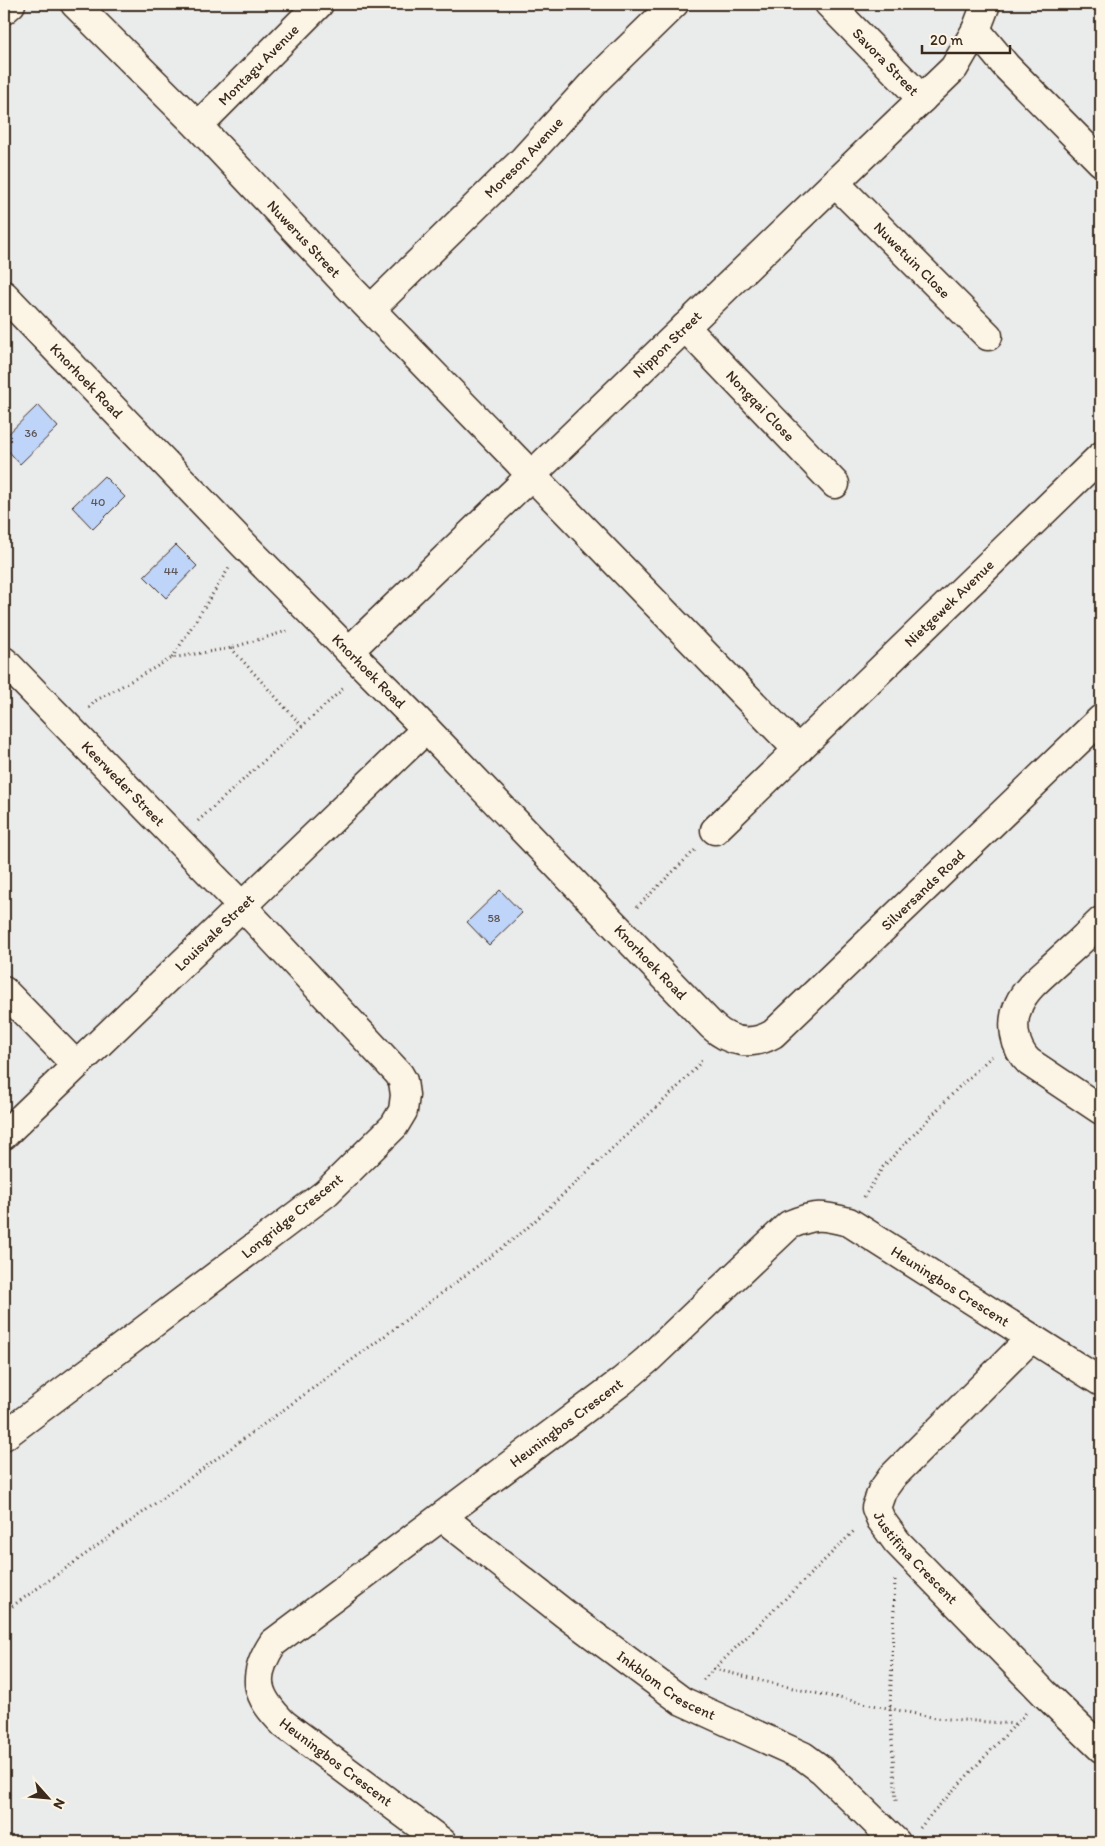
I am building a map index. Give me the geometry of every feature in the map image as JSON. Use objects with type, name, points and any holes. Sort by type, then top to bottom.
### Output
[{"type":"street","points":[[4,10],[11,4]]},
{"type":"street","name":"Nuwerus Street","points":[[75,4],[198,126],[370,308],[532,475]]},
{"type":"street","name":"Montagu Avenue","points":[[198,126],[319,4]]},
{"type":"street","name":"Moreson Avenue","points":[[370,308],[524,159],[596,80],[674,4]]},
{"type":"street","name":"Savora Street","points":[[828,4],[922,99]]},
{"type":"street","name":"Nippon Street","points":[[357,659],[532,475],[954,68],[976,30],[986,4]]},
{"type":"street","points":[[976,30],[1006,66],[1101,162]]},
{"type":"street","name":"Nuwetuin Close","points":[[835,183],[988,336]]},
{"type":"street","name":"Knorhoek Road","points":[[4,295],[244,545],[426,729],[718,1032],[726,1038],[738,1041]]},
{"type":"street","name":"Nongqai Close","points":[[684,327],[835,484]]},
{"type":"street","name":"Nietgewek Avenue","points":[[715,830],[1101,456]]},
{"type":"street","points":[[532,475],[798,750]]},
{"type":"street","name":"Keerweder Street","points":[[4,661],[242,906]]},
{"type":"street","name":"Silversands Road","points":[[738,1041],[758,1041],[773,1034],[1101,719]]},
{"type":"street","name":"Louisvale Street","points":[[4,1135],[426,729]]},
{"type":"street","name":"Longridge Crescent","points":[[4,1436],[326,1193],[394,1126],[403,1111],[405,1095],[399,1074],[242,906]]},
{"type":"street","points":[[1101,921],[1034,983],[1019,1003],[1015,1018],[1015,1035],[1023,1056],[1029,1062],[1101,1110]]},
{"type":"street","points":[[4,990],[76,1065]]},
{"type":"street","name":"Heuningbos Crescent","points":[[442,1842],[284,1724],[270,1711],[261,1695],[258,1684],[260,1668],[266,1654],[273,1643],[622,1382],[789,1225],[814,1216],[827,1216],[849,1222],[1101,1382]]},
{"type":"street","name":"Justifina Crescent","points":[[1031,1338],[892,1476],[882,1491],[876,1508],[881,1520],[897,1542],[1045,1694],[1101,1748]]},
{"type":"street","name":"Inkblom Crescent","points":[[442,1518],[565,1614],[682,1701],[803,1756],[905,1838]]},
{"type":"path","points":[[172,658],[244,545]]},
{"type":"path","points":[[69,728],[95,701],[172,658],[231,648],[289,631],[313,614]]},
{"type":"path","points":[[231,648],[302,726]]},
{"type":"path","points":[[178,840],[302,726],[357,659]]},
{"type":"path","points":[[616,927],[715,830]]},
{"type":"path","points":[[849,1222],[883,1167],[958,1088],[1015,1035]]},
{"type":"path","points":[[4,1612],[362,1352],[524,1231],[675,1090],[703,1060]]},
{"type":"path","points":[[682,1701],[826,1560],[876,1508]]},
{"type":"path","points":[[896,1806],[890,1708],[892,1624],[897,1542]]},
{"type":"path","points":[[714,1669],[936,1718],[1015,1724]]},
{"type":"path","points":[[905,1838],[933,1812],[1045,1694]]},
{"type":"building","points":[[38,405],[58,427],[20,464],[4,446],[4,438]]},
{"type":"building","points":[[104,476],[125,497],[93,529],[72,507]]},
{"type":"building","points":[[176,545],[197,566],[166,598],[144,576]]},
{"type":"building","points":[[500,890],[522,913],[489,945],[467,922]]}]
